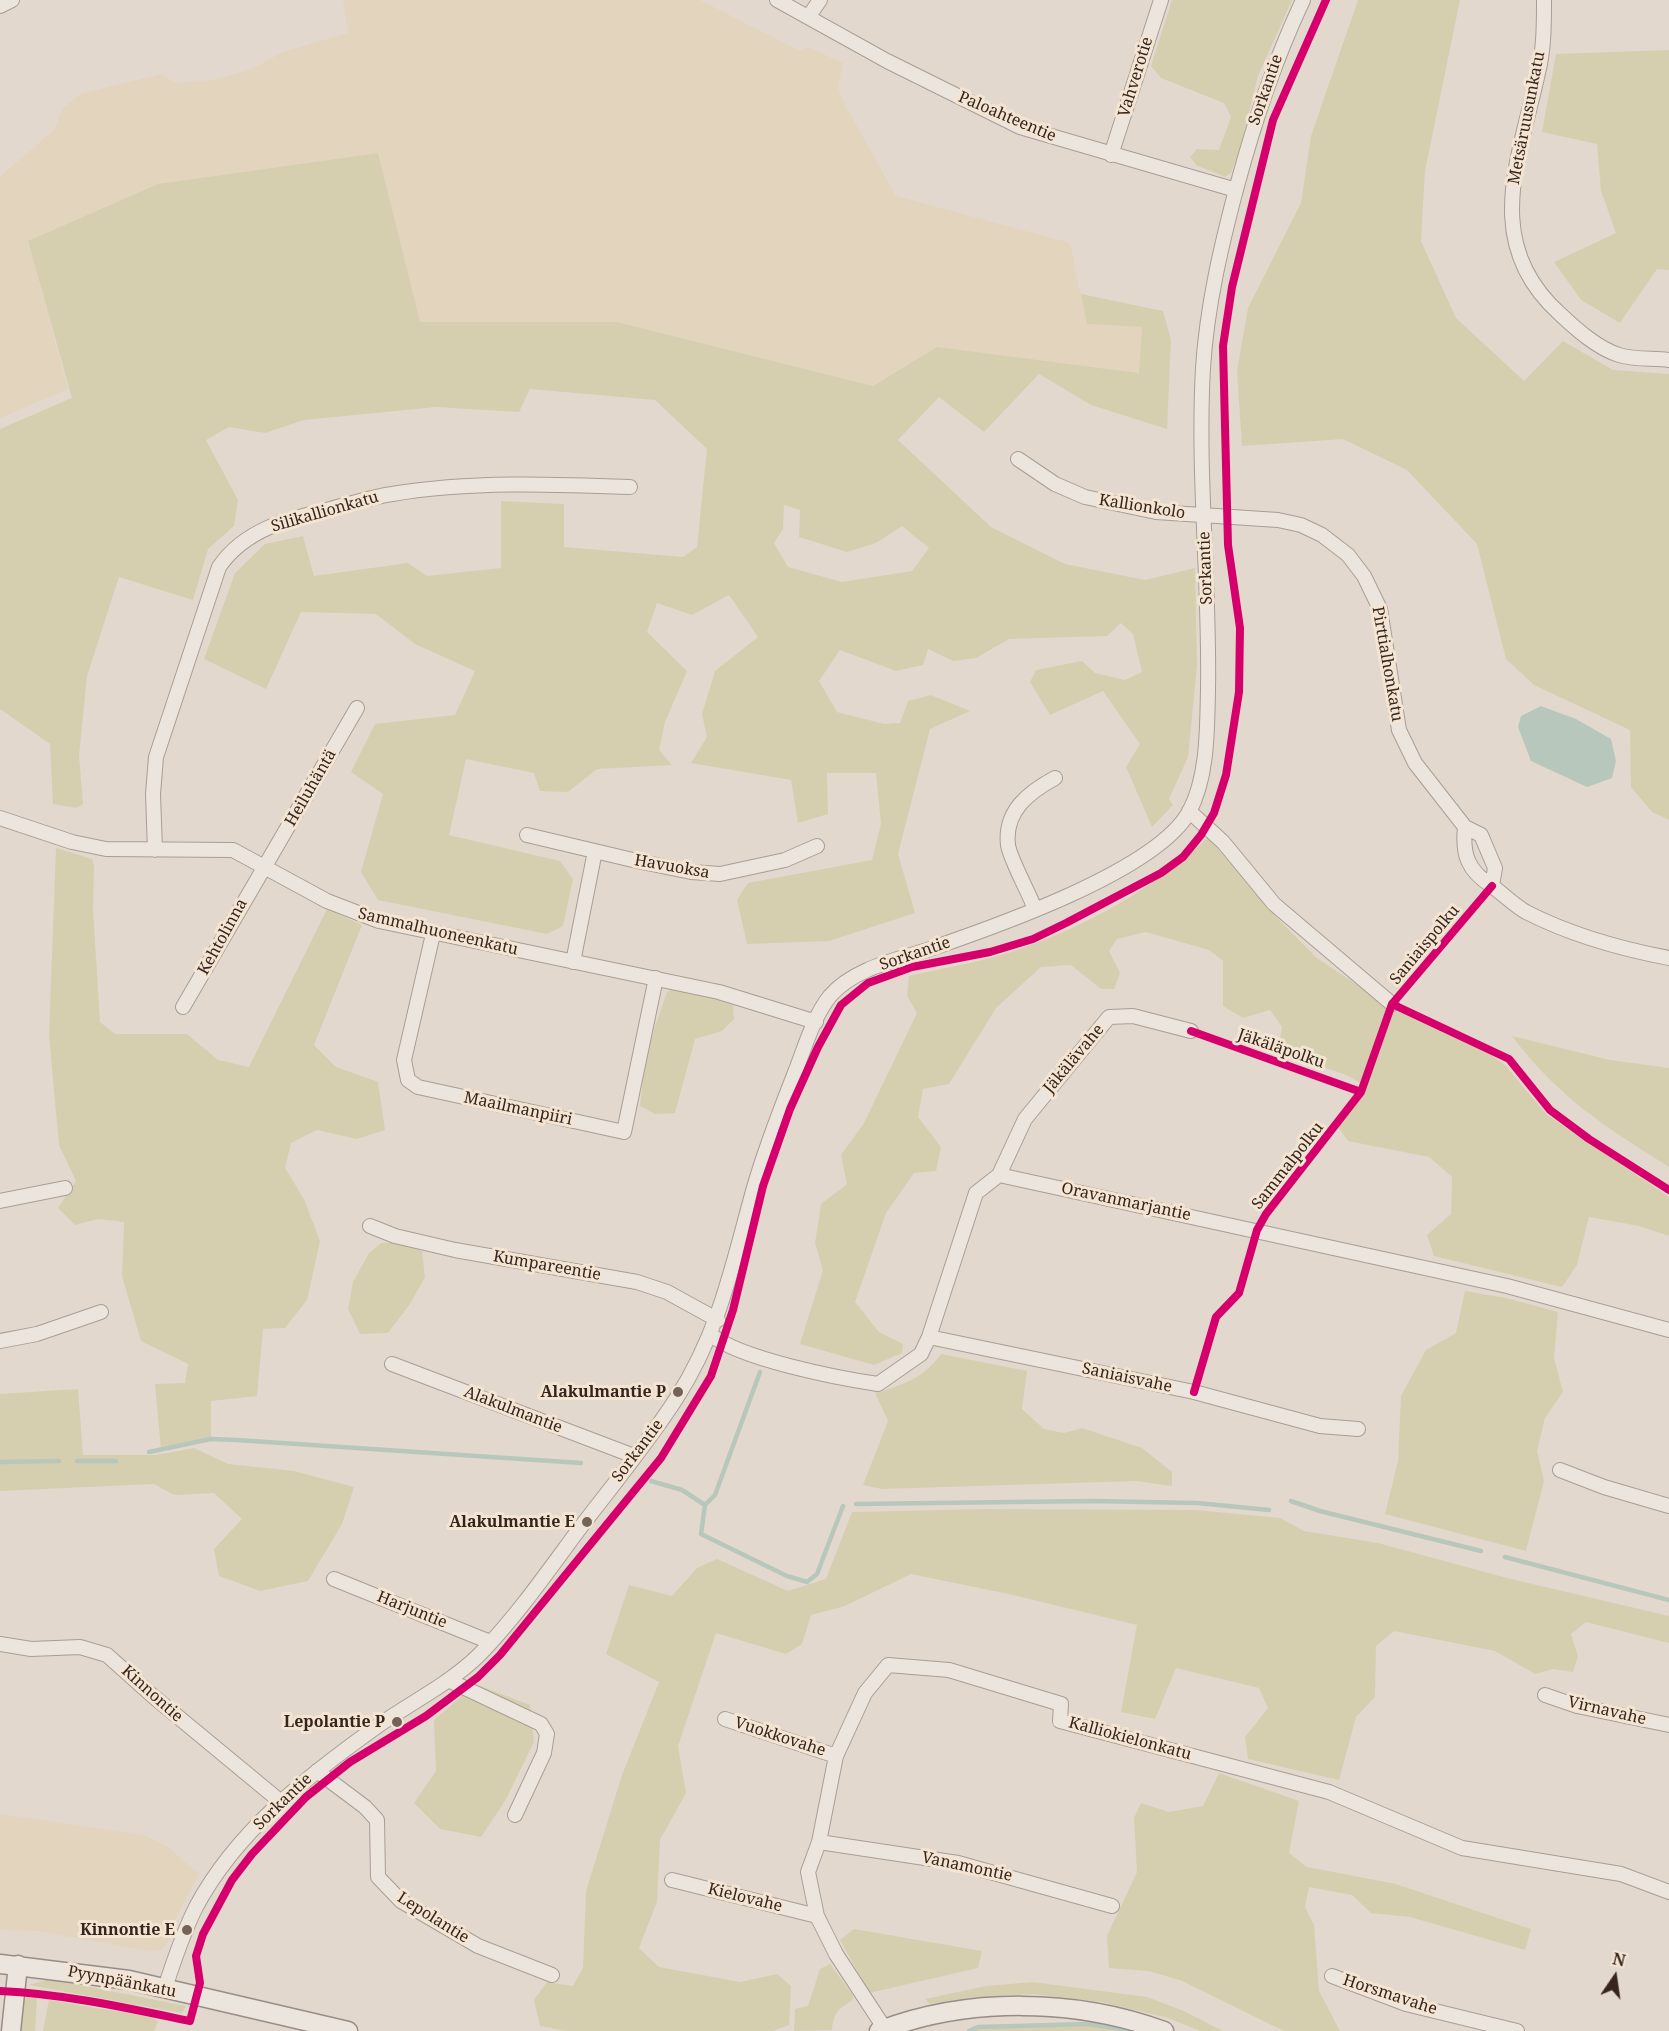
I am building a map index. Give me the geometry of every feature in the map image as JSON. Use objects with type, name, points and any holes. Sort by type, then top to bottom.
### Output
[{"type":"main road","name":"Pyynpäänkatu","points":[[9,1965],[109,1977],[348,2031]]},
{"type":"main road","points":[[9,1965],[11,2031]]},
{"type":"main road","points":[[882,2030],[921,2017],[959,2011],[1030,2006],[1112,2016],[1164,2031]]},
{"type":"street","points":[[0,6],[12,0]]},
{"type":"street","name":"Paloahteentie","points":[[777,0],[887,61],[1020,127],[1236,190]]},
{"type":"street","points":[[809,16],[820,0]]},
{"type":"street","name":"Vahverotie","points":[[1111,155],[1161,0]]},
{"type":"street","name":"Sorkantie","points":[[165,1988],[179,1943],[198,1904],[243,1842],[281,1802],[317,1771],[448,1680],[478,1656],[536,1587],[674,1402],[718,1320],[755,1183],[779,1114],[816,1022],[830,996],[871,969],[993,927],[1119,870],[1175,830],[1189,811],[1198,786],[1206,743],[1208,663],[1203,371],[1207,326],[1223,241],[1264,91],[1278,53],[1304,0]]},
{"type":"street","name":"Metsäruusunkatu","points":[[1544,0],[1539,70],[1514,169],[1511,198],[1510,218],[1522,259],[1541,297],[1580,332],[1619,356],[1669,360]]},
{"type":"street","name":"Kallionkolo","points":[[1018,459],[1055,484],[1084,497],[1156,512],[1205,516]]},
{"type":"street","name":"Silikallionkatu","points":[[155,850],[153,794],[156,757],[176,688],[219,567],[237,546],[253,534],[275,524],[391,494],[486,486],[630,487]]},
{"type":"street","name":"Pirttialhonkatu","points":[[1205,516],[1255,517],[1301,525],[1322,535],[1348,555],[1364,576],[1380,609],[1399,730],[1415,763],[1466,827],[1480,835],[1495,868],[1492,886]]},
{"type":"street","name":"Heiluhäntä","points":[[263,866],[357,708]]},
{"type":"street","points":[[1035,909],[1008,845],[1012,815],[1028,792],[1055,778]]},
{"type":"street","points":[[1189,811],[1223,842],[1274,904],[1392,1004]]},
{"type":"street","name":"Sammalhuoneenkatu","points":[[0,818],[89,847],[126,851],[233,850],[348,911],[433,934],[719,992],[816,1022]]},
{"type":"street","points":[[1466,827],[1462,848],[1476,876],[1524,911],[1555,925],[1639,952],[1669,958]]},
{"type":"street","name":"Havuoksa","points":[[527,835],[692,872],[720,874],[785,860],[817,846]]},
{"type":"street","points":[[573,962],[595,851]]},
{"type":"street","name":"Kehtolinna","points":[[183,1007],[263,866]]},
{"type":"street","name":"Maailmanpiiri","points":[[433,934],[404,1059],[408,1080],[418,1087],[624,1132],[656,978]]},
{"type":"street","name":"Jäkälävahe","points":[[999,1175],[1025,1119],[1108,1017],[1141,1017],[1191,1031]]},
{"type":"street","points":[[711,1335],[723,1344],[760,1356],[838,1378],[878,1384],[921,1354],[929,1337],[976,1193],[999,1175]]},
{"type":"street","name":"Oravanmarjantie","points":[[999,1175],[1507,1286],[1669,1330]]},
{"type":"street","points":[[0,1201],[65,1188]]},
{"type":"street","name":"Kumpareentie","points":[[370,1226],[395,1236],[455,1250],[637,1282],[667,1292],[718,1320]]},
{"type":"street","points":[[0,1341],[37,1334],[100,1312]]},
{"type":"street","name":"Saniaisvahe","points":[[929,1337],[1194,1392],[1320,1426],[1358,1429]]},
{"type":"street","name":"Alakulmantie","points":[[392,1364],[634,1456]]},
{"type":"street","points":[[1560,1470],[1604,1487],[1669,1506]]},
{"type":"street","name":"Harjuntie","points":[[334,1579],[490,1642]]},
{"type":"street","name":"Kinnontie","points":[[0,1644],[31,1649],[80,1647],[107,1655],[171,1712],[281,1802]]},
{"type":"street","name":"Kalliokielonkatu","points":[[882,2030],[836,1954],[817,1916],[808,1872],[819,1842],[836,1756],[865,1693],[888,1665],[950,1670],[1061,1704],[1060,1721],[1329,1792],[1462,1848],[1621,1874],[1669,1892]]},
{"type":"street","points":[[448,1680],[541,1724],[547,1734],[544,1753],[515,1815]]},
{"type":"street","name":"Virnavahe","points":[[1545,1695],[1577,1706],[1669,1725]]},
{"type":"street","name":"Vuokkovahe","points":[[725,1719],[836,1756]]},
{"type":"street","name":"Lepolantie","points":[[317,1771],[365,1807],[377,1820],[378,1877],[401,1901],[478,1946],[552,1975]]},
{"type":"street","name":"Vanamontie","points":[[819,1842],[958,1863],[1112,1905]]},
{"type":"street","name":"Kielovahe","points":[[672,1880],[817,1916]]},
{"type":"street","name":"Horsmavahe","points":[[1332,1976],[1406,2004],[1517,2031]]},
{"type":"shaded area","points":[[343,0],[700,0],[800,51],[808,47],[843,63],[838,87],[844,103],[896,196],[1070,243],[1087,324],[1143,327],[1140,373],[937,347],[873,386],[617,322],[420,322],[378,153],[158,184],[28,241],[68,389],[0,418],[0,177],[55,129],[62,109],[80,94],[162,74],[175,83],[213,80],[250,70],[283,52],[348,33]]},
{"type":"shaded area","points":[[1172,0],[1292,0],[1258,76],[1240,147],[1231,173],[1225,177],[1196,165],[1190,157],[1197,149],[1219,150],[1231,117],[1224,103],[1161,78],[1151,66]]},
{"type":"shaded area","points":[[1358,0],[1460,0],[1425,171],[1421,241],[1456,318],[1524,381],[1563,341],[1613,370],[1669,374],[1669,820],[1652,812],[1631,787],[1630,730],[1534,685],[1506,659],[1477,544],[1407,470],[1343,439],[1242,446],[1237,371],[1248,308],[1301,203],[1311,136]]},
{"type":"shaded area","points":[[1669,50],[1669,270],[1657,269],[1620,323],[1581,300],[1554,262],[1616,233],[1601,191],[1597,144],[1542,132],[1556,54]]},
{"type":"shaded area","points":[[378,153],[420,322],[617,322],[873,386],[937,347],[1139,373],[1142,327],[1087,324],[1081,294],[1163,311],[1171,340],[1167,429],[1091,405],[1039,374],[984,432],[939,397],[898,440],[991,527],[1065,564],[1145,580],[1195,568],[1197,666],[1188,757],[1169,799],[1173,805],[1152,827],[1126,767],[1140,744],[1103,691],[1050,715],[1030,682],[1036,670],[1082,661],[1095,673],[1125,680],[1142,672],[1133,634],[1121,623],[1107,636],[1009,639],[976,658],[953,661],[928,649],[923,665],[896,671],[840,650],[819,681],[837,712],[885,724],[900,723],[908,701],[931,695],[970,711],[930,729],[898,854],[915,913],[829,941],[747,944],[737,900],[748,883],[872,860],[881,824],[876,773],[827,773],[828,814],[798,823],[791,780],[691,763],[707,737],[702,714],[715,671],[758,637],[729,595],[692,615],[657,603],[647,632],[687,671],[665,722],[659,750],[672,765],[597,769],[568,792],[540,791],[534,773],[466,759],[449,835],[560,861],[573,879],[563,926],[547,934],[378,900],[361,872],[383,794],[351,772],[375,724],[455,715],[475,671],[415,644],[376,614],[301,612],[266,689],[204,659],[235,573],[265,544],[303,536],[314,576],[408,563],[427,576],[501,568],[501,501],[564,504],[564,547],[683,557],[697,547],[707,449],[655,400],[530,389],[519,412],[436,407],[304,420],[265,433],[229,427],[206,440],[238,500],[234,526],[208,549],[193,600],[119,577],[87,676],[79,756],[83,804],[76,808],[53,804],[50,744],[0,709],[0,429],[72,398],[28,241],[158,184]],"holes":[[[784,505],[800,510],[799,537],[847,552],[876,543],[902,526],[929,548],[912,571],[842,582],[788,567],[774,543],[783,529]]]},
{"type":"shaded area","points":[[1541,706],[1576,719],[1611,739],[1616,761],[1612,778],[1587,787],[1531,761],[1518,727],[1521,716]]},
{"type":"shaded area","points":[[1208,837],[1278,919],[1317,958],[1393,1009],[1491,1055],[1506,1066],[1546,1114],[1669,1197],[1669,1236],[1639,1226],[1589,1217],[1577,1265],[1562,1287],[1434,1256],[1427,1235],[1451,1214],[1452,1177],[1429,1157],[1348,1141],[1338,1127],[1362,1097],[1367,1086],[1344,1074],[1277,1053],[1282,1027],[1270,1010],[1243,1018],[1223,1006],[1223,961],[1209,950],[1146,932],[1117,939],[1109,951],[1120,973],[1114,989],[1101,989],[1071,965],[1041,967],[996,1008],[949,1084],[923,1089],[918,1117],[941,1147],[936,1171],[914,1173],[886,1213],[855,1302],[879,1332],[903,1344],[902,1353],[874,1365],[800,1344],[823,1270],[815,1243],[821,1204],[847,1184],[841,1155],[864,1123],[917,1013],[907,996],[909,976],[997,956],[1073,927],[1146,887],[1189,855]]},
{"type":"shaded area","points":[[56,848],[92,859],[94,866],[93,910],[100,1022],[115,1034],[187,1034],[218,1060],[249,1067],[327,909],[362,925],[314,1045],[336,1067],[378,1082],[385,1130],[357,1139],[317,1130],[291,1143],[285,1168],[304,1199],[320,1241],[307,1300],[285,1328],[263,1329],[257,1396],[211,1401],[211,1439],[161,1450],[155,1384],[185,1383],[188,1364],[141,1341],[122,1276],[124,1222],[98,1219],[75,1225],[58,1208],[76,1181],[59,1145],[49,1035]]},
{"type":"shaded area","points":[[678,987],[733,1005],[734,1019],[722,1031],[695,1039],[675,1113],[655,1114],[640,1106],[646,1053],[667,992]]},
{"type":"shaded area","points":[[1512,1036],[1610,1060],[1669,1068],[1669,1167],[1603,1124],[1565,1094],[1547,1077]]},
{"type":"shaded area","points":[[397,1242],[422,1251],[425,1277],[410,1304],[388,1333],[360,1334],[348,1309],[353,1282],[369,1253],[381,1243]]},
{"type":"shaded area","points":[[1465,1291],[1506,1298],[1558,1312],[1554,1358],[1563,1392],[1545,1418],[1537,1451],[1544,1481],[1526,1551],[1385,1514],[1398,1461],[1401,1396],[1426,1350],[1456,1333]]},
{"type":"shaded area","points":[[941,1354],[1027,1371],[1022,1409],[1044,1429],[1064,1433],[1082,1428],[1142,1448],[1172,1472],[1172,1486],[1136,1481],[882,1489],[863,1485],[888,1421],[875,1393],[912,1380],[927,1369]]},
{"type":"shaded area","points":[[78,1389],[83,1455],[156,1455],[194,1448],[228,1464],[294,1471],[354,1487],[342,1524],[308,1581],[260,1591],[219,1576],[214,1549],[242,1519],[214,1493],[174,1495],[154,1484],[0,1491],[0,1394]]},
{"type":"shaded area","points":[[986,1509],[1196,1510],[1280,1518],[1304,1531],[1378,1543],[1507,1578],[1669,1616],[1669,1643],[1586,1622],[1571,1634],[1578,1656],[1573,1672],[1553,1669],[1535,1674],[1495,1651],[1394,1631],[1376,1646],[1375,1697],[1356,1717],[1339,1780],[1248,1759],[1245,1737],[1268,1708],[1259,1688],[1176,1668],[1155,1719],[1121,1712],[1137,1625],[1013,1595],[911,1574],[845,1606],[811,1615],[802,1644],[786,1654],[716,1633],[678,1746],[686,1793],[660,1840],[657,1902],[639,1948],[659,1967],[740,1982],[777,1974],[791,1986],[789,2025],[773,2031],[566,2031],[540,2026],[534,2000],[547,1982],[573,1986],[583,1968],[586,1891],[622,1775],[659,1682],[606,1654],[629,1585],[672,1596],[697,1568],[717,1559],[788,1591],[826,1579],[852,1512]]},
{"type":"shaded area","points":[[475,1684],[530,1705],[534,1742],[505,1801],[481,1837],[440,1829],[414,1803],[436,1771],[434,1720]]},
{"type":"shaded area","points":[[1219,1773],[1299,1801],[1289,1853],[1307,1867],[1396,1884],[1531,1929],[1525,1950],[1410,1917],[1371,1913],[1352,1895],[1309,1887],[1305,1907],[1314,1925],[1319,1991],[1340,2031],[1284,2031],[1180,1980],[1148,1971],[1109,1968],[1107,1936],[1137,1872],[1134,1818],[1141,1803],[1169,1812],[1203,1806]]},
{"type":"shaded area","points":[[0,1814],[144,1835],[168,1847],[199,1874],[176,1918],[170,1940],[161,1950],[148,1951],[38,1931],[0,1930]]},
{"type":"shaded area","points":[[854,1929],[982,1951],[978,1968],[869,1993],[840,1940]]},
{"type":"shaded area","points":[[830,1964],[853,1995],[852,2001],[837,2012],[832,2030],[794,2031],[795,2009],[808,2006],[820,1969]]},
{"type":"shaded area","points":[[50,1979],[186,2006],[182,2013],[29,1985]]},
{"type":"shaded area","points":[[1033,1982],[1147,1997],[1184,2011],[1223,2031],[1200,2031],[1168,2018],[1102,2002],[1032,1994],[966,1998],[930,2004],[925,1999],[986,1986]]},
{"type":"shaded area","points":[[23,1998],[37,1998],[35,2031],[19,2031]]},
{"type":"shaded area","points":[[49,2000],[150,2017],[158,2021],[154,2031],[43,2031]]},
{"type":"shaded area","points":[[1088,2024],[1135,2031],[969,2031],[978,2027]]},
{"type":"waterway","points":[[705,1505],[715,1495],[760,1372]]},
{"type":"waterway","points":[[149,1452],[211,1439],[581,1463]]},
{"type":"waterway","points":[[0,1462],[59,1461]]},
{"type":"waterway","points":[[77,1461],[116,1461]]},
{"type":"waterway","points":[[651,1481],[682,1490],[705,1505],[701,1534],[787,1576],[807,1582],[817,1574],[843,1506]]},
{"type":"waterway","points":[[856,1504],[1092,1501],[1197,1503],[1269,1510]]},
{"type":"waterway","points":[[1291,1501],[1320,1511],[1481,1551]]},
{"type":"waterway","points":[[1505,1557],[1669,1600]]},
{"type":"waterway","points":[[969,2031],[978,2027],[1088,2024],[1135,2031]]},
{"type":"cycle path","points":[[0,1991],[72,1998],[190,2021],[200,1983],[196,1956],[203,1934],[232,1880],[252,1854],[306,1797],[350,1762],[426,1716],[478,1677],[500,1655],[661,1458],[711,1376],[733,1310],[763,1186],[790,1109],[818,1047],[841,1005],[868,983],[912,967],[990,952],[1033,939],[1161,873],[1183,857],[1201,835],[1214,813],[1226,775],[1239,692],[1240,628],[1228,545],[1223,346],[1232,287],[1273,120],[1326,0]]},
{"type":"cycle path","name":"Saniaispolku","points":[[1194,1392],[1216,1317],[1239,1293],[1257,1230],[1266,1214],[1361,1092],[1392,1004],[1492,886]]},
{"type":"cycle path","points":[[1392,1004],[1509,1059],[1550,1110],[1589,1139],[1669,1190]]},
{"type":"cycle path","name":"Jäkäläpolku","points":[[1191,1031],[1361,1092]]},
{"type":"place","name":"Alakulmantie P","points":[[678,1392]]},
{"type":"place","name":"Alakulmantie E","points":[[587,1522]]},
{"type":"place","name":"Lepolantie P","points":[[397,1722]]},
{"type":"place","name":"Kinnontie E","points":[[187,1930]]}]
